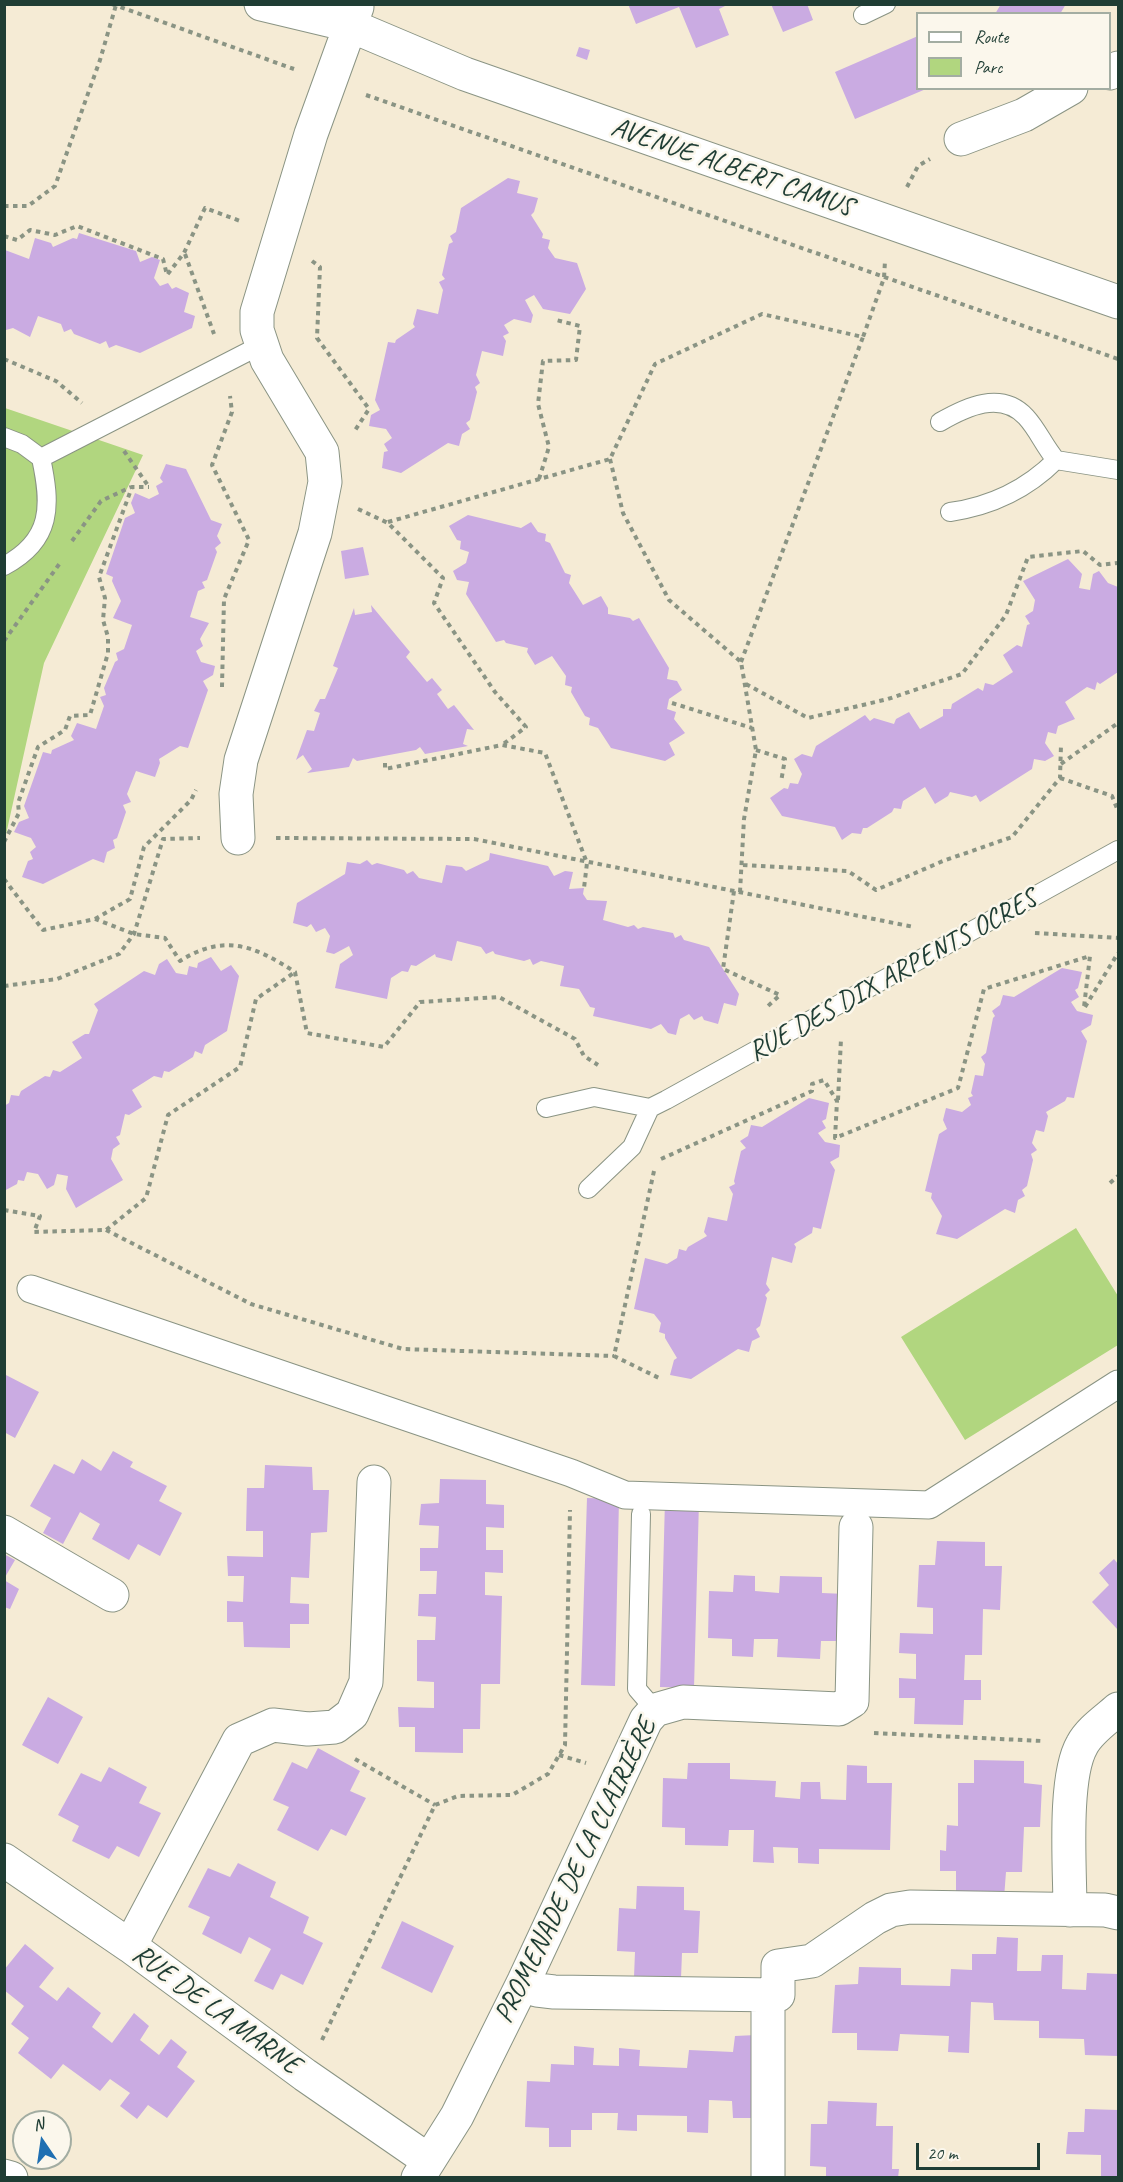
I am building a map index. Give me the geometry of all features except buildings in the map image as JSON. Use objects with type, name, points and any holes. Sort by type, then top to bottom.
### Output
[{"type":"street","name":"AVENUE ALBERT CAMUS","points":[[261,4],[353,15],[465,74],[1119,302]]},
{"type":"street","points":[[238,838],[236,794],[241,760],[315,533],[325,482],[322,452],[267,360],[261,345],[257,330],[257,312],[328,81],[353,15]]},
{"type":"street","points":[[961,139],[1024,115],[1068,90]]},
{"type":"street","points":[[31,1289],[571,1473],[625,1495],[929,1505],[1119,1384]]},
{"type":"street","points":[[130,1946],[239,1740],[273,1725],[308,1729],[335,1727],[352,1714],[366,1682],[374,1482]]},
{"type":"street","points":[[655,1710],[683,1702],[838,1709],[847,1706],[852,1701],[856,1527]]},
{"type":"street","points":[[4,1532],[112,1595]]},
{"type":"street","points":[[1070,1910],[1073,1776],[1076,1758],[1083,1743],[1119,1709]]},
{"type":"street","name":"PROMENADE DE LA CLAIRIÈRE","points":[[423,2169],[457,2116],[524,1981],[646,1720],[655,1710]]},
{"type":"street","name":"RUE DE LA MARNE","points":[[4,1860],[130,1946],[305,2076],[423,2169]]},
{"type":"street","points":[[524,1981],[537,1990],[554,1992],[778,1995],[778,1966],[812,1961],[891,1910],[910,1907],[1105,1910],[1119,1913]]},
{"type":"street","points":[[768,1994],[768,2178]]},
{"type":"street","points":[[4,2175],[11,2178]]},
{"type":"lane","points":[[863,15],[886,4]]},
{"type":"lane","points":[[41,458],[261,345]]},
{"type":"lane","points":[[940,422],[976,404],[996,402],[1012,406],[1024,416],[1056,460],[1119,470]]},
{"type":"lane","points":[[4,438],[22,444],[41,458],[48,508],[44,527],[31,546],[4,566]]},
{"type":"lane","points":[[950,512],[974,508],[1004,498],[1042,474],[1056,460]]},
{"type":"lane","name":"RUE DES DIX ARPENTS OCRES","points":[[658,1104],[1119,850]]},
{"type":"lane","points":[[546,1108],[594,1097],[658,1104],[632,1147],[588,1189]]},
{"type":"lane","name":"PROMENADE DE LA CLAIRIÈRE","points":[[641,1514],[637,1689],[655,1710]]},
{"type":"path","points":[[4,206],[28,206],[55,186],[100,60],[115,5],[1119,359]]},
{"type":"path","points":[[740,892],[744,819],[756,750],[741,663],[884,278],[887,223],[918,166],[961,139]]},
{"type":"path","points":[[4,236],[17,240],[30,231],[55,235],[77,226],[163,260],[167,275],[184,253],[205,208]]},
{"type":"path","points":[[184,253],[225,363],[232,412],[212,465],[249,540],[224,599],[224,646]]},
{"type":"path","points":[[741,663],[669,600],[622,513],[610,459],[655,364],[762,314],[863,337]]},
{"type":"path","points":[[538,479],[549,447],[538,404],[543,362],[576,360],[580,326],[556,320]]},
{"type":"path","points":[[350,438],[369,409]]},
{"type":"path","points":[[388,523],[610,459]]},
{"type":"path","points":[[4,842],[19,813],[18,803],[38,747],[65,730],[69,716],[90,715],[108,653],[108,637],[103,620],[105,598],[99,577],[132,487],[149,487]]},
{"type":"path","points":[[352,507],[388,523],[443,578],[434,603],[495,692],[526,727],[502,745]]},
{"type":"path","points":[[745,684],[808,718],[888,699],[962,674],[1006,615],[1028,557],[1083,551],[1100,565],[1119,563]]},
{"type":"path","points":[[672,703],[752,728]]},
{"type":"path","points":[[1060,765],[1119,723]]},
{"type":"path","points":[[385,763],[385,769],[502,745],[545,753],[587,863],[584,888]]},
{"type":"path","points":[[743,865],[848,871],[876,890],[943,861],[1012,837],[1060,778],[1061,745]]},
{"type":"path","points":[[756,750],[785,759],[781,782]]},
{"type":"path","points":[[1060,778],[1112,796],[1119,811]]},
{"type":"path","points":[[4,986],[57,979],[118,954],[134,934],[163,839],[474,839],[924,929],[979,929],[1119,938]]},
{"type":"path","points":[[4,879],[43,930],[94,919],[130,899],[144,847]]},
{"type":"path","points":[[734,891],[723,969],[780,995]]},
{"type":"path","points":[[94,919],[134,934],[165,938],[180,961],[198,950],[228,944],[271,957],[296,972],[307,1033],[384,1047],[420,1002],[500,997],[575,1039],[584,1056],[602,1068]]},
{"type":"path","points":[[843,1003],[835,1138],[958,1088],[984,989],[1090,956],[1084,1007],[1119,953]]},
{"type":"path","points":[[106,1230],[146,1198],[168,1115],[240,1067],[256,999],[296,972]]},
{"type":"path","points":[[614,1356],[656,1161],[812,1091],[812,1084],[824,1080],[837,1101]]},
{"type":"path","points":[[1110,1183],[1119,1176]]},
{"type":"path","points":[[4,1210],[40,1216],[34,1232],[106,1230],[251,1304],[403,1349],[614,1356],[659,1378]]},
{"type":"path","points":[[305,2076],[435,1805],[458,1796],[512,1795],[548,1774],[565,1745],[571,1473]]},
{"type":"path","points":[[847,1706],[857,1732],[1083,1743]]},
{"type":"path","points":[[335,1727],[348,1756],[435,1805]]},
{"type":"green space","points":[[5,408],[143,455],[44,663],[5,839]]},
{"type":"green space","points":[[1076,1228],[1118,1296],[1118,1345],[965,1440],[901,1337]]}]
